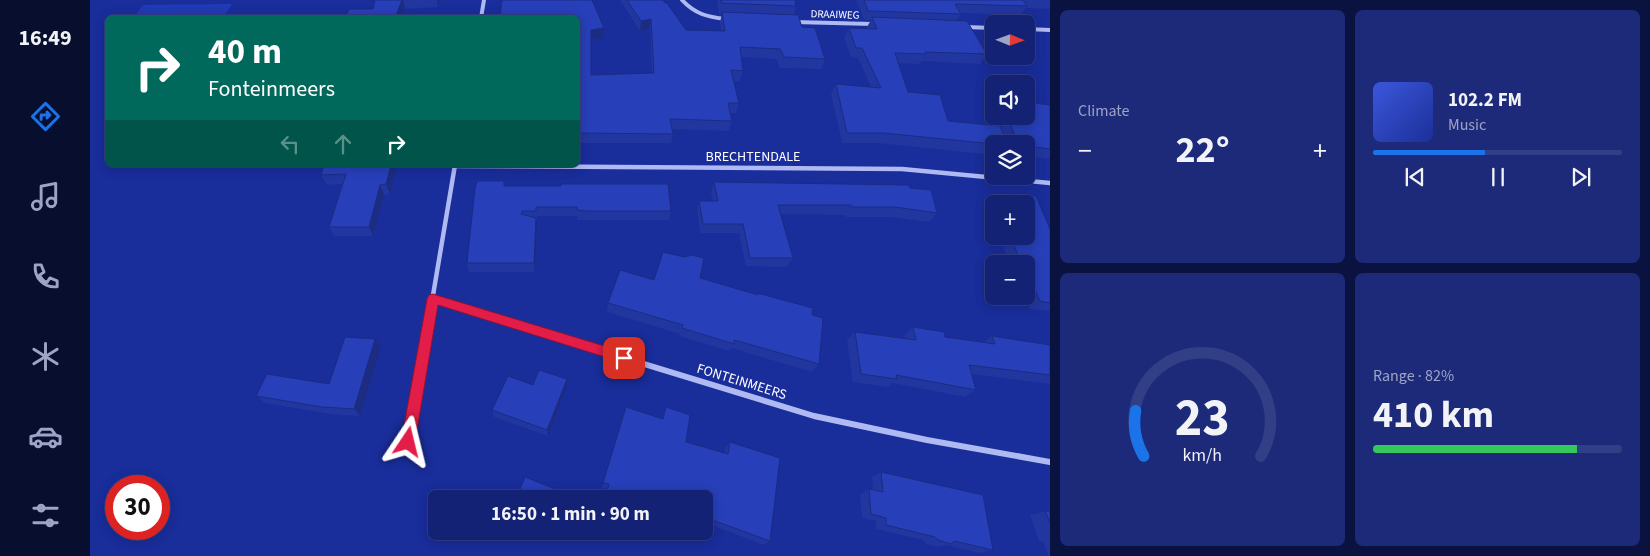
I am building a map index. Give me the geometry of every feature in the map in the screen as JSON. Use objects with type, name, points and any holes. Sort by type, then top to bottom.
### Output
[{"type":"street","points":[[482,15],[484,0]]},
{"type":"street","points":[[682,0],[694,13],[706,17],[728,19]]},
{"type":"street","name":"DRAAIWEG","points":[[785,21],[874,24]]},
{"type":"street","points":[[954,27],[985,28]]},
{"type":"street","points":[[1035,29],[1050,30]]},
{"type":"street","name":"BRECHTENDALE","points":[[580,166],[902,169],[1050,183]]},
{"type":"street","points":[[408,442],[455,167]]},
{"type":"street","name":"FONTEINMEERS","points":[[433,299],[814,416],[927,440],[1050,462]]},
{"type":"shaded area","points":[[232,4],[225,15],[136,15],[143,5]]},
{"type":"building","points":[[375,0],[402,0],[396,15],[346,15],[349,9],[373,9]]},
{"type":"building","points":[[502,0],[592,0],[604,28],[591,30],[591,75],[654,73],[651,19],[641,21],[627,0],[663,0],[686,30],[725,31],[722,12],[798,15],[802,27],[815,28],[825,59],[784,57],[780,49],[740,47],[743,71],[731,70],[739,103],[728,103],[732,121],[670,119],[673,134],[580,133],[580,15],[500,15]]},
{"type":"building","points":[[721,0],[795,0],[796,6],[721,3]]},
{"type":"building","points":[[864,0],[1023,0],[1027,6],[955,4],[961,14],[868,11]]},
{"type":"building","points":[[872,17],[967,21],[985,51],[985,54],[895,53],[908,92],[940,95],[948,121],[1000,126],[1004,135],[985,135],[985,143],[883,133],[847,133],[836,84],[881,88],[862,48],[856,48],[849,28],[877,29]]},
{"type":"building","points":[[1035,103],[1050,105],[1050,149],[1035,147],[1035,135],[1014,135],[1011,125],[1035,125]]},
{"type":"building","points":[[323,167],[390,167],[386,184],[380,185],[369,227],[329,227],[346,174],[321,175]]},
{"type":"building","points":[[477,181],[504,181],[504,186],[668,184],[671,211],[587,211],[577,210],[577,207],[536,207],[536,211],[522,211],[521,214],[536,218],[534,263],[467,263]]},
{"type":"building","points":[[714,182],[909,185],[910,188],[931,190],[937,213],[895,207],[778,205],[793,258],[750,258],[743,224],[703,224],[699,201],[718,201]]},
{"type":"building","points":[[1004,193],[1025,195],[1005,195]]},
{"type":"building","points":[[1036,196],[1050,229],[1050,303],[1040,301],[1035,290],[1035,255],[1018,255],[1014,245],[1035,245]]},
{"type":"building","points":[[663,252],[684,257],[692,255],[704,258],[700,278],[758,295],[757,293],[813,308],[812,315],[823,318],[819,364],[734,340],[734,344],[682,328],[683,325],[608,303],[620,270],[654,280]]},
{"type":"building","points":[[913,327],[944,332],[945,337],[995,344],[992,336],[1050,345],[1050,375],[969,365],[976,390],[896,375],[897,379],[861,374],[855,332],[916,340]]},
{"type":"building","points":[[345,337],[375,339],[354,409],[322,407],[256,396],[267,374],[329,384]]},
{"type":"building","points":[[539,370],[567,379],[547,430],[492,410],[508,376],[533,385]]},
{"type":"building","points":[[626,407],[663,419],[666,407],[690,415],[686,442],[728,454],[730,442],[780,458],[770,541],[713,520],[713,490],[607,490],[609,484],[603,483]]},
{"type":"building","points":[[881,472],[983,495],[993,550],[954,541],[951,544],[938,540],[935,537],[886,525],[886,518],[871,514],[869,489],[883,492]]},
{"type":"building","points":[[525,477],[555,489],[555,490],[520,490]]},
{"type":"building","points":[[1045,511],[1050,511],[1050,523]]},
{"type":"route","points":[[408,442],[433,299],[624,358]]}]
